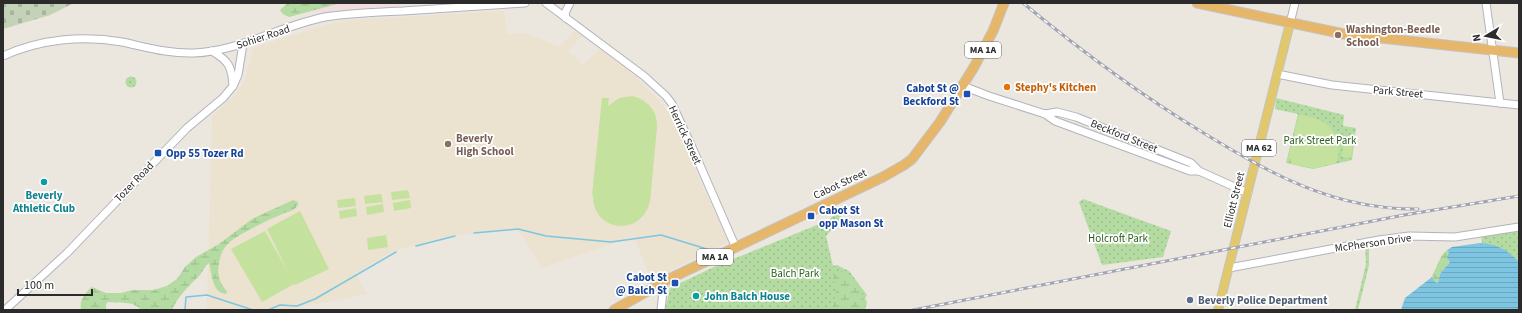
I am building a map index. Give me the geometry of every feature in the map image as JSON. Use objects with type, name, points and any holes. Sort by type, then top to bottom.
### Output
[{"type":"highway","points":[[1196,3],[1352,35],[1519,53]]},
{"type":"highway","name":"Cabot Street","points":[[614,310],[664,282],[883,177],[904,165],[919,150],[963,86],[993,31],[1001,5]]},
{"type":"main road","name":"Elliott Street","points":[[1218,310],[1290,23]]},
{"type":"street","name":"Sohier Road","points":[[3,56],[34,45],[66,40],[85,39],[122,42],[171,52],[194,53],[212,51],[243,44],[284,29],[326,17],[524,3]]},
{"type":"street","name":"Herrick Street","points":[[546,3],[644,76],[658,88],[672,104],[736,248]]},
{"type":"street","points":[[566,18],[565,13],[570,3]]},
{"type":"street","name":"Elliott Street","points":[[1290,23],[1295,3]]},
{"type":"street","points":[[1486,3],[1500,103]]},
{"type":"street","name":"Tozer Road","points":[[5,310],[33,286],[67,253],[187,128],[223,98],[233,86],[238,76],[243,44]]},
{"type":"street","points":[[212,51],[227,62],[232,72],[233,86]]},
{"type":"street","name":"Park Street","points":[[1277,74],[1332,85],[1519,105]]},
{"type":"street","name":"Beckford Street","points":[[963,86],[1045,114],[1055,121],[1190,171],[1199,171]]},
{"type":"street","name":"Beckford Street","points":[[1045,114],[1057,112],[1098,125],[1191,163],[1199,171],[1248,193]]},
{"type":"street","name":"McPherson Drive","points":[[1229,268],[1379,240],[1410,236],[1455,237],[1519,227]]},
{"type":"street","points":[[661,310],[664,282]]},
{"type":"shaded area","points":[[301,3],[402,3],[400,6],[324,13],[313,10]]},
{"type":"shaded area","name":"Beverly High School","points":[[504,11],[507,34],[527,33],[559,47],[575,31],[582,36],[568,51],[583,65],[600,49],[632,73],[659,100],[671,117],[728,242],[651,280],[634,236],[542,268],[518,230],[503,229],[452,236],[393,252],[355,273],[367,294],[285,310],[207,310],[212,116],[236,94],[244,82],[253,48],[328,24],[351,20]]},
{"type":"green space","points":[[3,3],[74,3],[50,15],[3,29]]},
{"type":"green space","points":[[288,3],[341,3],[289,17],[283,14],[280,10]]},
{"type":"green space","points":[[131,76],[135,78],[137,82],[135,86],[131,88],[127,86],[125,82],[127,78]]},
{"type":"green space","points":[[632,96],[647,103],[654,111],[656,116],[657,128],[650,201],[645,213],[638,221],[628,225],[618,226],[608,223],[600,217],[595,207],[592,195],[602,98],[609,98],[608,106],[619,98]]},
{"type":"green space","name":"Park Street Park","points":[[1276,98],[1344,115],[1343,126],[1356,128],[1352,160],[1313,169],[1286,163],[1298,114],[1275,109]]},
{"type":"green space","points":[[1299,115],[1318,119],[1332,129],[1339,144],[1339,153],[1336,163],[1314,168],[1291,164],[1291,159],[1288,159]]},
{"type":"green space","points":[[1343,142],[1353,143],[1351,158],[1342,157]]},
{"type":"green space","points":[[408,190],[410,198],[392,200],[391,192]]},
{"type":"green space","points":[[381,194],[383,202],[365,204],[364,196]]},
{"type":"green space","points":[[355,198],[356,206],[338,208],[337,200]]},
{"type":"green space","name":"Holcroft Park","points":[[1083,199],[1171,231],[1163,257],[1102,265],[1079,202]]},
{"type":"green space","points":[[293,200],[298,202],[295,209],[269,220],[236,237],[222,252],[218,271],[220,282],[227,291],[226,294],[221,293],[215,287],[209,263],[188,287],[174,305],[172,310],[141,310],[130,304],[108,302],[106,304],[106,310],[81,309],[83,297],[92,287],[106,293],[121,293],[132,290],[153,290],[167,286],[177,279],[185,267],[196,257],[219,244],[252,219]]},
{"type":"green space","points":[[410,200],[411,208],[394,211],[393,203]]},
{"type":"green space","points":[[383,204],[384,212],[367,215],[366,207]]},
{"type":"green space","points":[[356,208],[357,216],[340,219],[339,211]]},
{"type":"green space","name":"Balch Park","points":[[838,210],[841,210],[841,219],[826,236],[833,266],[837,265],[849,271],[867,295],[865,298],[867,302],[865,310],[665,310],[670,288],[714,267],[829,220]]},
{"type":"green space","points":[[300,211],[329,269],[295,285],[294,284],[262,302],[231,249],[265,231],[288,272],[267,229]]},
{"type":"green space","points":[[1519,227],[1519,263],[1511,255],[1502,250],[1482,243],[1481,233]]},
{"type":"green space","points":[[386,235],[388,247],[368,250],[367,238]]},
{"type":"green space","points":[[1365,242],[1369,242],[1369,265],[1358,310],[1355,310],[1366,264]]},
{"type":"green space","points":[[1447,250],[1449,252],[1448,259],[1450,262],[1440,274],[1438,283],[1435,282],[1432,276],[1442,255]]},
{"type":"green space","points":[[837,271],[842,271],[859,288],[864,298],[864,310],[832,310],[836,291],[833,276]]},
{"type":"water","points":[[1480,243],[1491,244],[1502,248],[1512,255],[1519,263],[1519,310],[1401,310],[1405,298],[1432,277],[1435,282],[1438,283],[1440,274],[1450,262],[1447,258],[1449,252],[1447,250],[1452,247]]},
{"type":"waterway","points":[[474,233],[518,229],[546,236],[611,242],[661,235],[710,250]]},
{"type":"waterway","points":[[416,246],[455,236]]},
{"type":"waterway","points":[[268,310],[280,305],[297,306],[315,299],[396,252]]},
{"type":"waterway","points":[[185,310],[186,297],[207,295],[253,310]]},
{"type":"railway","points":[[1023,3],[1066,38],[1133,87],[1253,162],[1304,187],[1331,196],[1387,208],[1418,209]]},
{"type":"railway","points":[[913,310],[1404,215],[1519,196]]},
{"type":"place","name":"Washington-Beedle School","points":[[1338,35]]},
{"type":"place","name":"Stephy's Kitchen","points":[[1007,87]]},
{"type":"place","name":"Cabot St @ Beckford St","points":[[967,94]]},
{"type":"place","name":"Beverly High School","points":[[448,144]]},
{"type":"place","name":"Opp 55 Tozer Rd","points":[[158,153]]},
{"type":"place","name":"Beverly Athletic Club","points":[[44,182]]},
{"type":"place","name":"Cabot St opp Mason St","points":[[811,216]]},
{"type":"place","name":"Cabot St @ Balch St","points":[[675,283]]},
{"type":"place","name":"John Balch House","points":[[696,296]]},
{"type":"place","name":"Beverly Police Department","points":[[1190,300]]}]
